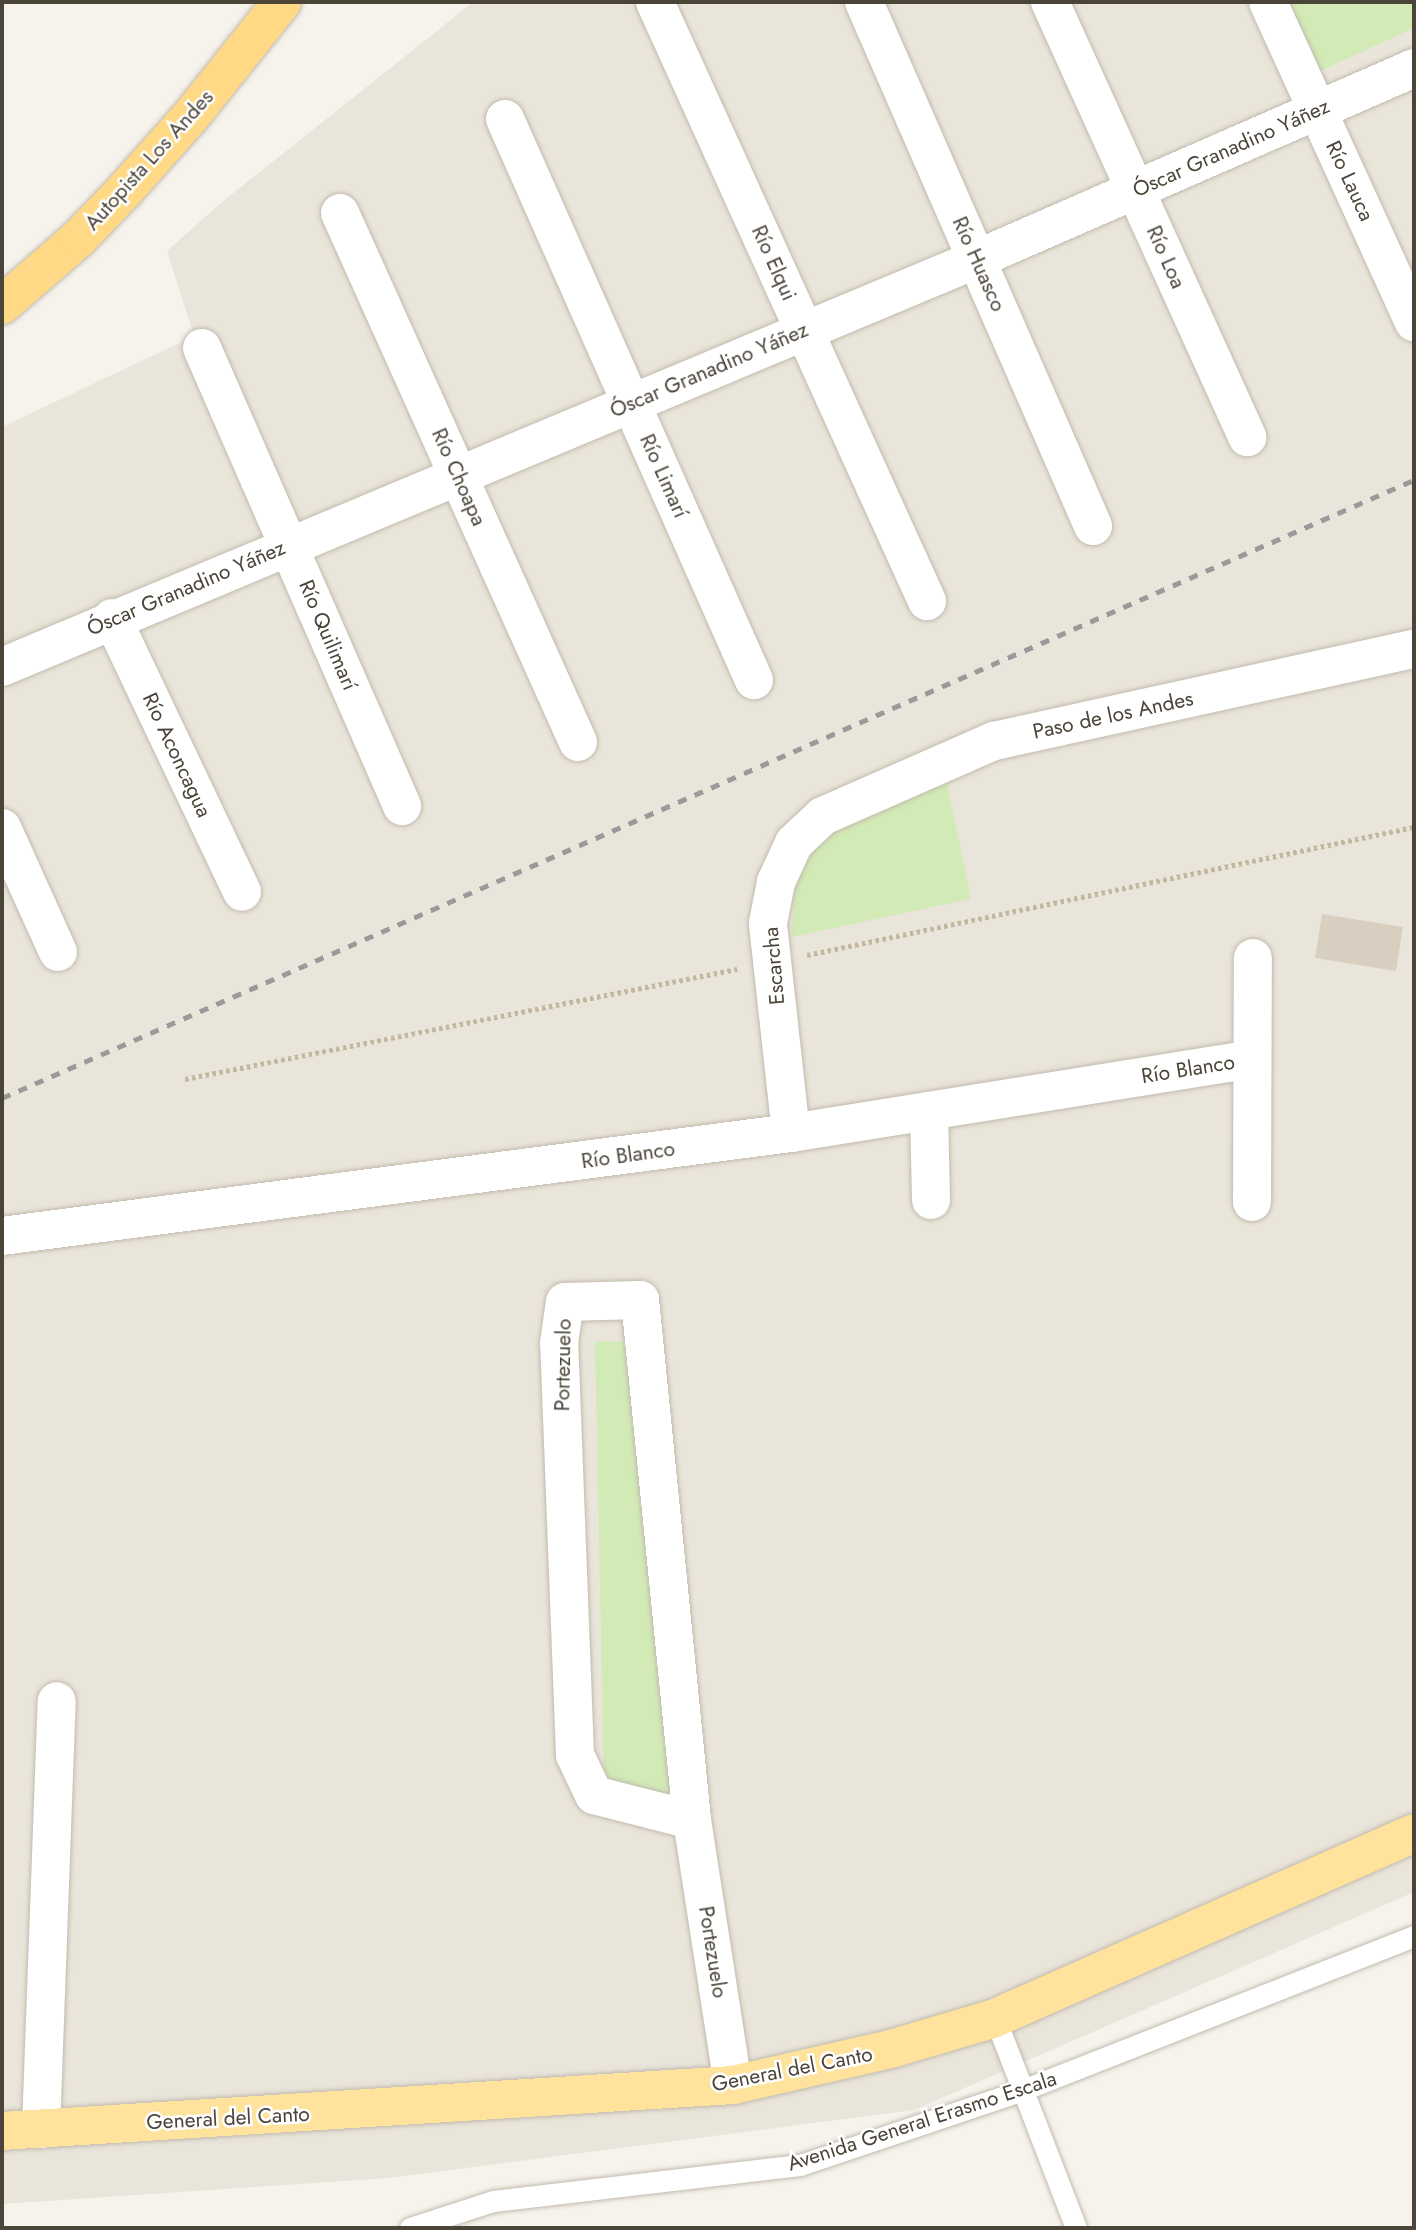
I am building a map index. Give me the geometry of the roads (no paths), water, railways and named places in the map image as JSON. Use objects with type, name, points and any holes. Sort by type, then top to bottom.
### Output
[{"type":"highway","name":"Autopista Los Andes","points":[[2,305],[79,238],[125,190],[191,116],[282,2]]},
{"type":"main road","name":"General del Canto","points":[[2,2132],[733,2085],[894,2048],[995,2018],[1414,1833]]},
{"type":"street","name":"Río Elqui","points":[[655,2],[927,601]]},
{"type":"street","name":"Río Huasco","points":[[864,2],[1093,526]]},
{"type":"street","name":"Río Loa","points":[[1050,2],[1247,437]]},
{"type":"street","name":"Río Lauca","points":[[1268,2],[1414,322]]},
{"type":"street","name":"Óscar Granadino Yáñez","points":[[2,667],[111,618],[977,259],[1414,68]]},
{"type":"street","name":"Río Limarí","points":[[505,119],[754,680]]},
{"type":"street","name":"Río Choapa","points":[[340,213],[578,742]]},
{"type":"street","name":"Río Quilimarí","points":[[202,348],[402,806]]},
{"type":"street","name":"Río Aconcagua","points":[[111,618],[242,892]]},
{"type":"street","name":"Paso de los Andes","points":[[823,816],[994,741],[1414,649]]},
{"type":"street","name":"Escarcha","points":[[791,1133],[768,923],[776,882],[794,843],[823,816]]},
{"type":"street","points":[[2,828],[58,952]]},
{"type":"street","points":[[1252,1202],[1253,958]]},
{"type":"street","name":"Río Blanco","points":[[2,1236],[791,1133],[1251,1059]]},
{"type":"street","points":[[929,1111],[931,1200]]},
{"type":"street","name":"Portezuelo","points":[[692,1820],[594,1795],[575,1755],[559,1343],[565,1302],[640,1300],[692,1820],[733,2085]]},
{"type":"street","points":[[41,2129],[57,1701]]},
{"type":"lane","name":"Avenida General Erasmo Escala","points":[[410,2228],[493,2201],[800,2165],[1023,2090],[1414,1936]]},
{"type":"lane","points":[[995,2018],[1076,2228]]},
{"type":"railway","points":[[2,1098],[1414,480]]}]
